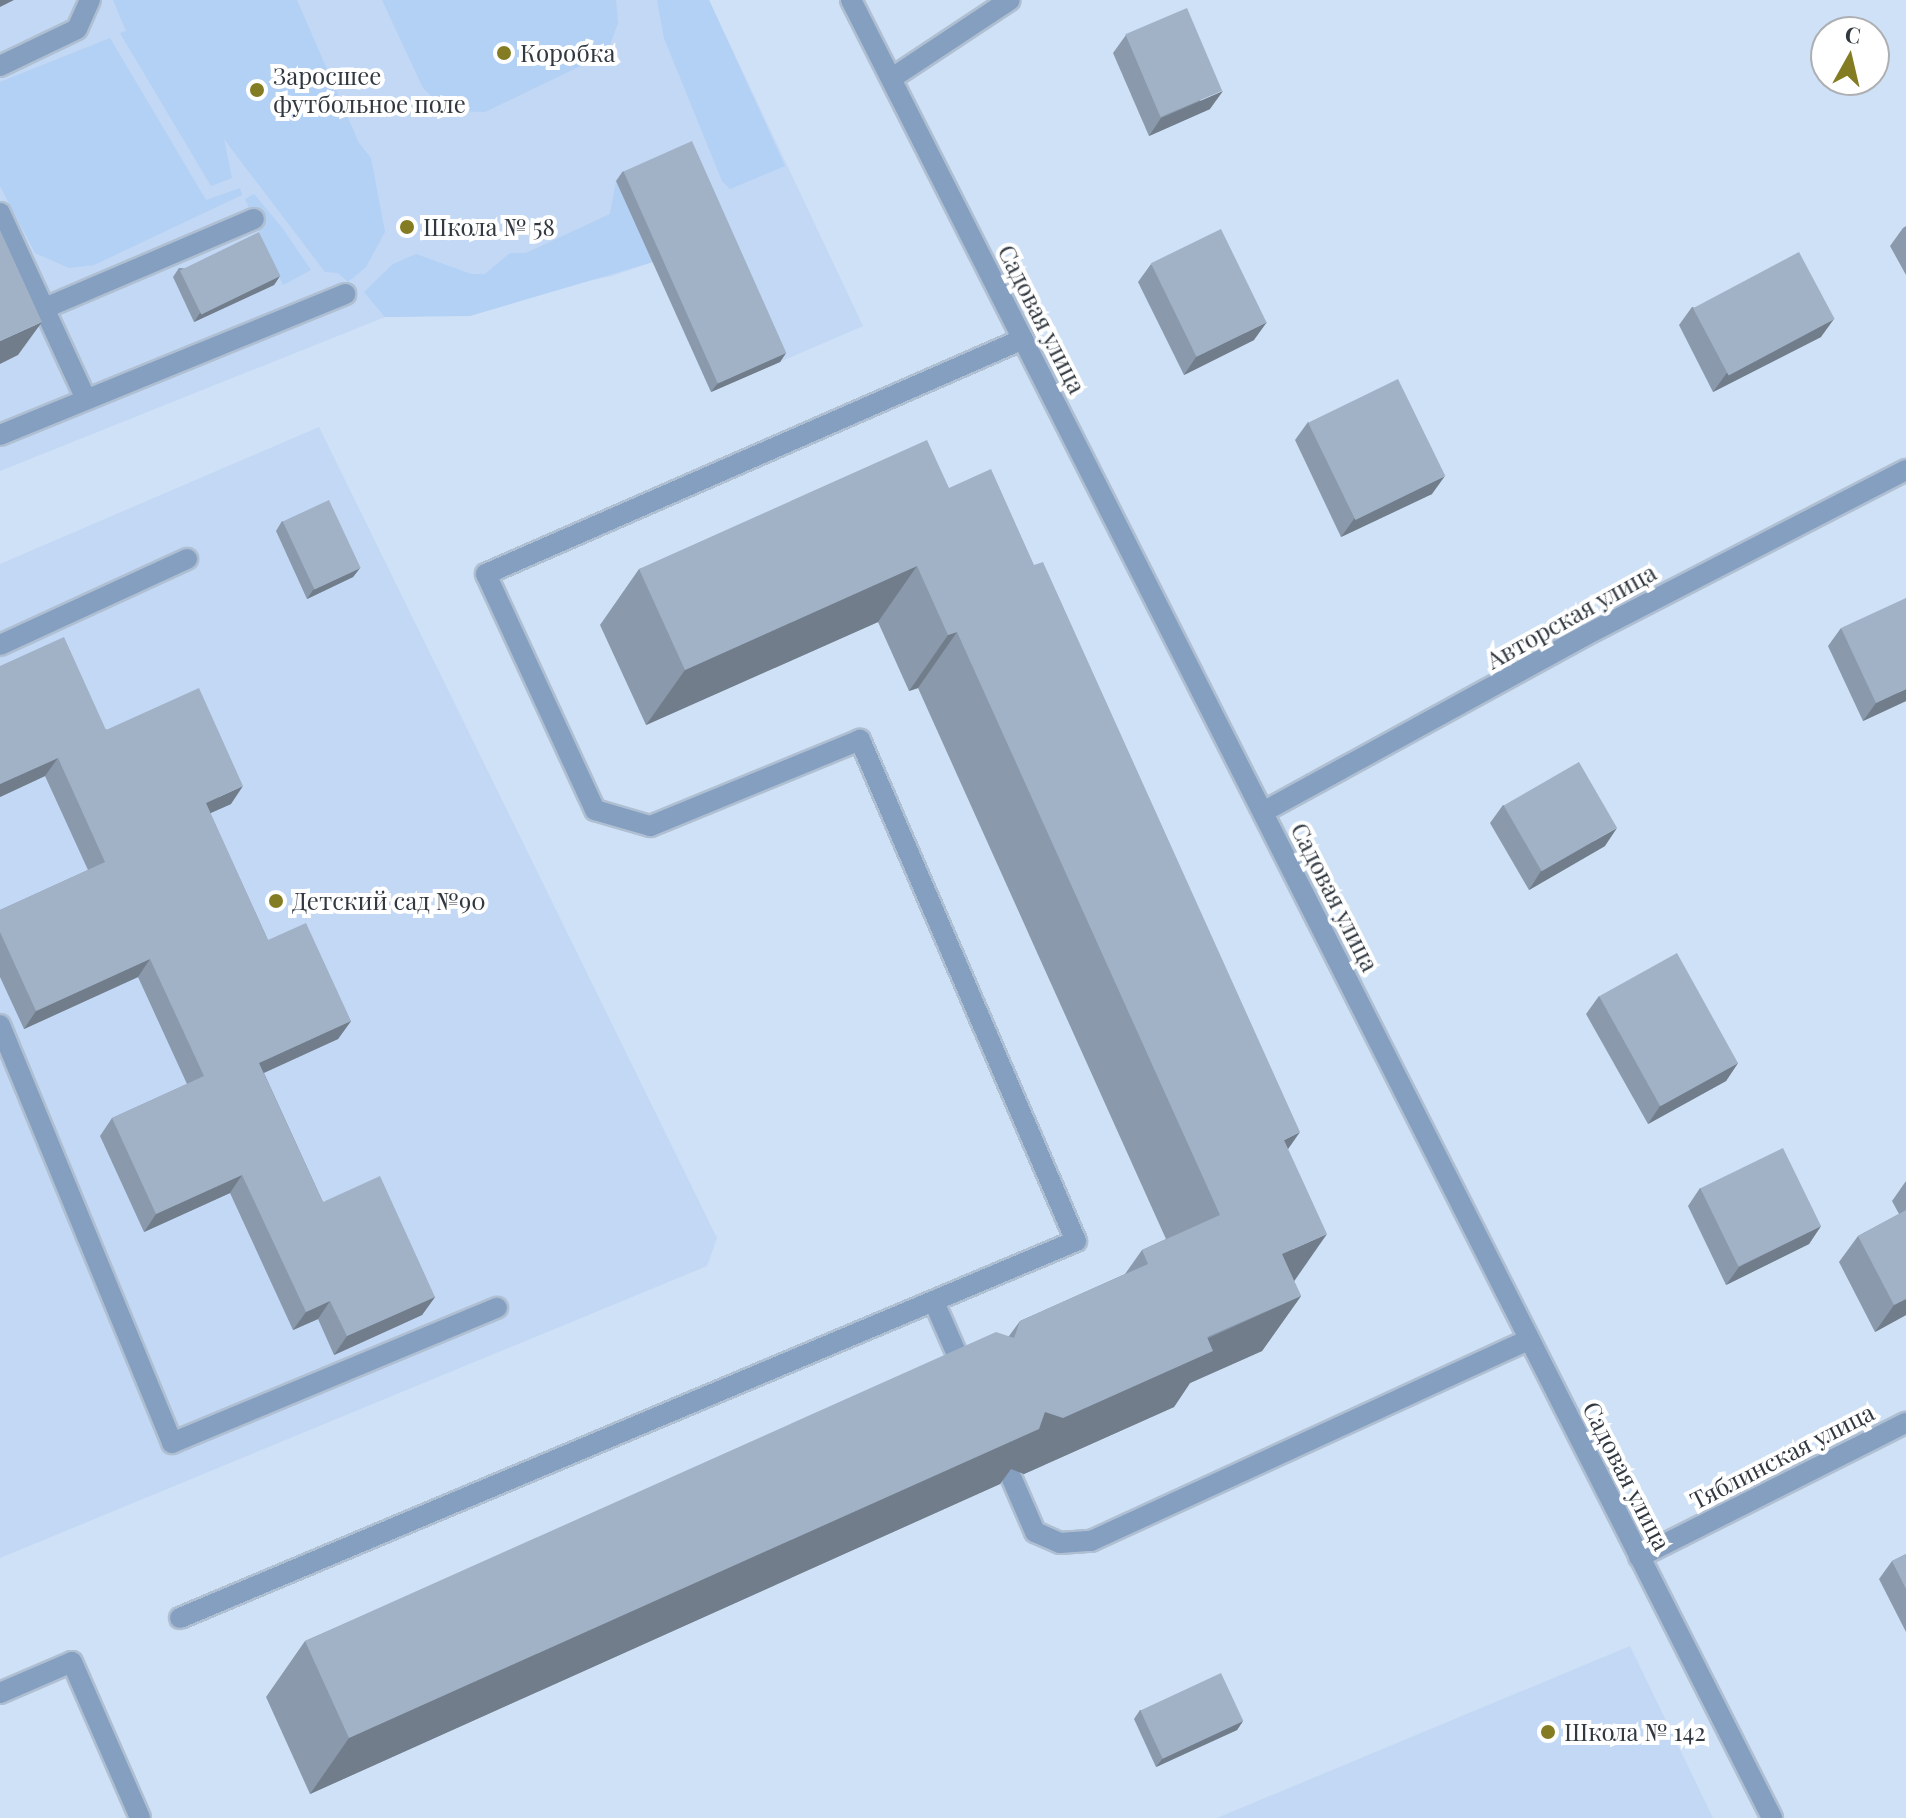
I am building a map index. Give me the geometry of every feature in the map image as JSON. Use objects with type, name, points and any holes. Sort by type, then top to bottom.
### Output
[{"type":"street","points":[[0,66],[77,29],[90,0]]},
{"type":"street","name":"Садовая улица","points":[[851,0],[1772,1818]]},
{"type":"street","points":[[892,78],[1010,0]]},
{"type":"street","points":[[0,213],[86,399]]},
{"type":"street","points":[[45,308],[254,219]]},
{"type":"street","points":[[0,435],[345,294]]},
{"type":"street","points":[[180,1618],[1076,1241],[860,740],[650,826],[595,810],[486,574],[1023,339]]},
{"type":"street","name":"Авторская улица","points":[[1263,812],[1586,635],[1906,470]]},
{"type":"street","points":[[0,645],[187,559]]},
{"type":"street","points":[[0,1025],[172,1443],[497,1308]]},
{"type":"street","points":[[934,1302],[969,1382]]},
{"type":"street","points":[[1012,1479],[1035,1532],[1060,1543],[1091,1541],[1529,1340]]},
{"type":"street","name":"Тяблинская улица","points":[[1639,1557],[1906,1423]]},
{"type":"street","points":[[0,1693],[72,1662],[140,1818]]},
{"type":"shaded area","name":"Школа № 58","points":[[0,0],[709,0],[863,326],[711,392],[653,262],[612,276],[413,317],[385,317],[0,471]]},
{"type":"shaded area","points":[[113,0],[297,0],[359,143],[371,158],[385,232],[366,267],[348,282],[338,273],[325,272],[224,139],[232,178],[211,186],[120,33],[126,31]]},
{"type":"shaded area","name":"Коробка","points":[[382,0],[616,0],[618,23],[610,45],[593,60],[485,112],[457,111],[437,102],[423,88]]},
{"type":"shaded area","points":[[657,0],[709,0],[785,166],[730,189],[722,181],[664,38]]},
{"type":"shaded area","points":[[110,38],[206,200],[240,188],[242,195],[94,265],[69,268],[35,253],[0,186],[0,82]]},
{"type":"shaded area","points":[[616,181],[653,262],[470,316],[385,317],[364,292],[393,264],[416,254],[471,274],[485,274],[510,253],[526,253],[610,214]]},
{"type":"shaded area","points":[[254,194],[311,270],[283,285],[245,199]]},
{"type":"shaded area","name":"Детский сад №90","points":[[319,427],[717,1238],[707,1266],[0,1558],[0,564]]},
{"type":"shaded area","name":"Школа № 142","points":[[1630,1646],[1713,1818],[1217,1818]]},
{"type":"building","points":[[1187,8],[1222,91],[1160,117],[1125,34]]},
{"type":"building","points":[[692,141],[786,353],[718,383],[623,172]]},
{"type":"building","points":[[1221,229],[1267,322],[1196,357],[1151,263]]},
{"type":"building","points":[[0,230],[42,322],[0,341]]},
{"type":"building","points":[[259,232],[280,276],[201,315],[180,271]]},
{"type":"building","points":[[1799,252],[1835,319],[1729,375],[1693,308]]},
{"type":"building","points":[[1398,379],[1445,476],[1355,520],[1308,423]]},
{"type":"building","points":[[927,440],[949,488],[991,469],[1034,565],[1043,562],[1300,1132],[1284,1140],[1327,1234],[1282,1254],[1301,1296],[1207,1337],[1213,1351],[1063,1418],[1045,1412],[1039,1429],[349,1738],[305,1641],[996,1332],[1014,1338],[1020,1321],[1148,1264],[1142,1250],[1220,1215],[957,632],[948,635],[917,566],[685,670],[639,569]]},
{"type":"building","points":[[329,500],[361,568],[314,590],[283,522]]},
{"type":"building","points":[[1906,598],[1906,689],[1876,703],[1841,628]]},
{"type":"building","points":[[64,637],[106,730],[199,688],[243,786],[206,803],[268,940],[306,923],[351,1021],[259,1063],[323,1202],[380,1176],[435,1297],[347,1336],[330,1301],[306,1312],[242,1175],[156,1214],[112,1118],[204,1076],[150,959],[36,1011],[0,932],[0,910],[105,862],[58,758],[0,784],[0,666]]},
{"type":"building","points":[[1579,762],[1617,828],[1542,871],[1504,806]]},
{"type":"building","points":[[1677,953],[1738,1063],[1660,1106],[1599,996]]},
{"type":"building","points":[[1783,1148],[1821,1226],[1738,1267],[1700,1188]]},
{"type":"building","points":[[1906,1210],[1906,1299],[1894,1305],[1858,1236]]},
{"type":"building","points":[[1906,1554],[1906,1589],[1892,1561]]},
{"type":"building","points":[[1221,1673],[1243,1721],[1163,1759],[1140,1711]]},
{"type":"place","name":"Коробка","points":[[504,53]]},
{"type":"place","name":"Заросшее футбольное поле","points":[[257,90]]},
{"type":"place","name":"Школа № 58","points":[[407,227]]},
{"type":"place","name":"Детский сад №90","points":[[276,901]]},
{"type":"place","name":"Школа № 142","points":[[1548,1732]]}]
